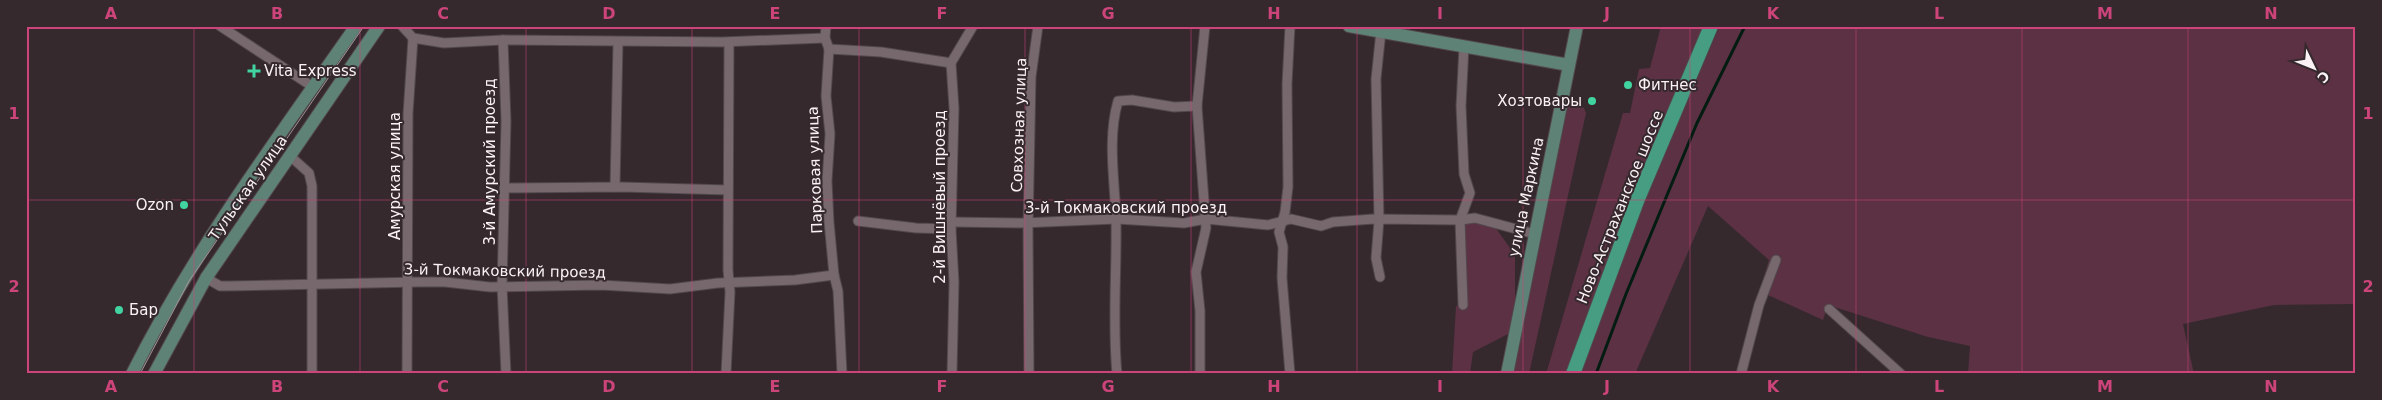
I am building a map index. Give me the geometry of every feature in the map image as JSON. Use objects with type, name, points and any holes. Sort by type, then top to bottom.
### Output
[{"type":"main road","name":"Ново-Астраханское шоссе","points":[[1573,374],[1637,201],[1711,26]]},
{"type":"street","points":[[220,26],[314,87]]},
{"type":"street","name":"Тульская улица","points":[[132,374],[159,321],[200,252],[356,26]]},
{"type":"street","name":"Тульская улица","points":[[158,372],[206,278],[379,26]]},
{"type":"street","points":[[402,26],[413,38],[444,43],[503,40],[729,42],[825,38]]},
{"type":"street","name":"Парковая улица","points":[[826,26],[825,38],[829,49],[826,96],[830,134],[827,181],[834,275],[838,291],[842,374]]},
{"type":"street","points":[[829,49],[881,52],[951,63],[973,26]]},
{"type":"street","name":"Совхозная улица","points":[[1029,374],[1031,76],[1038,26]]},
{"type":"street","points":[[1200,374],[1200,311],[1196,272],[1206,228],[1206,219],[1201,179],[1197,106],[1205,26]]},
{"type":"street","points":[[1290,26],[1287,84],[1288,188],[1284,220],[1280,232],[1290,374]]},
{"type":"street","points":[[1349,26],[1569,64]]},
{"type":"street","name":"улица Маркина","points":[[1507,374],[1577,26]]},
{"type":"street","points":[[1380,277],[1376,258],[1379,220],[1376,79],[1381,31]]},
{"type":"street","name":"Амурская улица","points":[[407,374],[408,114],[413,38]]},
{"type":"street","name":"3-й Амурский проезд","points":[[503,40],[506,121],[502,286],[506,374]]},
{"type":"street","points":[[615,187],[618,42]]},
{"type":"street","points":[[726,374],[730,292],[728,282],[729,42]]},
{"type":"street","points":[[1463,306],[1460,220],[1470,193],[1464,174],[1462,106],[1464,46]]},
{"type":"street","name":"2-й Вишнёвый проезд","points":[[951,63],[954,108],[952,374]]},
{"type":"street","points":[[1117,374],[1115,351],[1116,219],[1113,167],[1115,111],[1118,102],[1132,100],[1174,107],[1197,106]]},
{"type":"street","points":[[290,156],[309,173],[312,186],[312,374]]},
{"type":"street","points":[[505,188],[615,187],[728,190]]},
{"type":"street","name":"3-й Токмаковский проезд","points":[[858,221],[916,228],[1022,223],[1029,221],[1050,223],[1116,219],[1184,223],[1206,219],[1268,225],[1284,220],[1321,226],[1333,222],[1460,220],[1475,218],[1535,234]]},
{"type":"street","points":[[1741,374],[1759,305],[1776,260]]},
{"type":"street","name":"3-й Токмаковский проезд","points":[[206,278],[220,286],[408,282],[502,286],[602,285],[670,289],[728,282],[795,280],[834,275]]},
{"type":"street","points":[[1829,309],[1901,374]]},
{"type":"shaded area","points":[[1661,26],[1706,26],[1569,374],[1546,374],[1623,113],[1630,113],[1639,69],[1650,68]]},
{"type":"shaded area","points":[[1720,26],[2356,26],[2356,304],[2274,305],[2183,324],[2194,374],[1968,374],[1970,346],[1928,337],[1828,305],[1823,320],[1760,290],[1769,260],[1708,206],[1635,374],[1581,374],[1643,201]]},
{"type":"shaded area","points":[[1576,104],[1584,108],[1586,113],[1529,374],[1512,374],[1567,107]]},
{"type":"shaded area","points":[[1474,221],[1495,227],[1515,255],[1515,307],[1510,333],[1473,352],[1470,374],[1452,374],[1456,306],[1466,307],[1464,227],[1467,222]]},
{"type":"waterway","points":[[1596,374],[1626,294],[1697,123],[1745,26]]},
{"type":"tram line","points":[[140,374],[189,281],[364,26]]},
{"type":"place","name":"Vita Express","points":[[254,71]]},
{"type":"place","name":"Фитнес","points":[[1628,85]]},
{"type":"place","name":"Хозтовары","points":[[1592,101]]},
{"type":"place","name":"Ozon","points":[[184,205]]},
{"type":"place","name":"Бар","points":[[119,310]]}]
